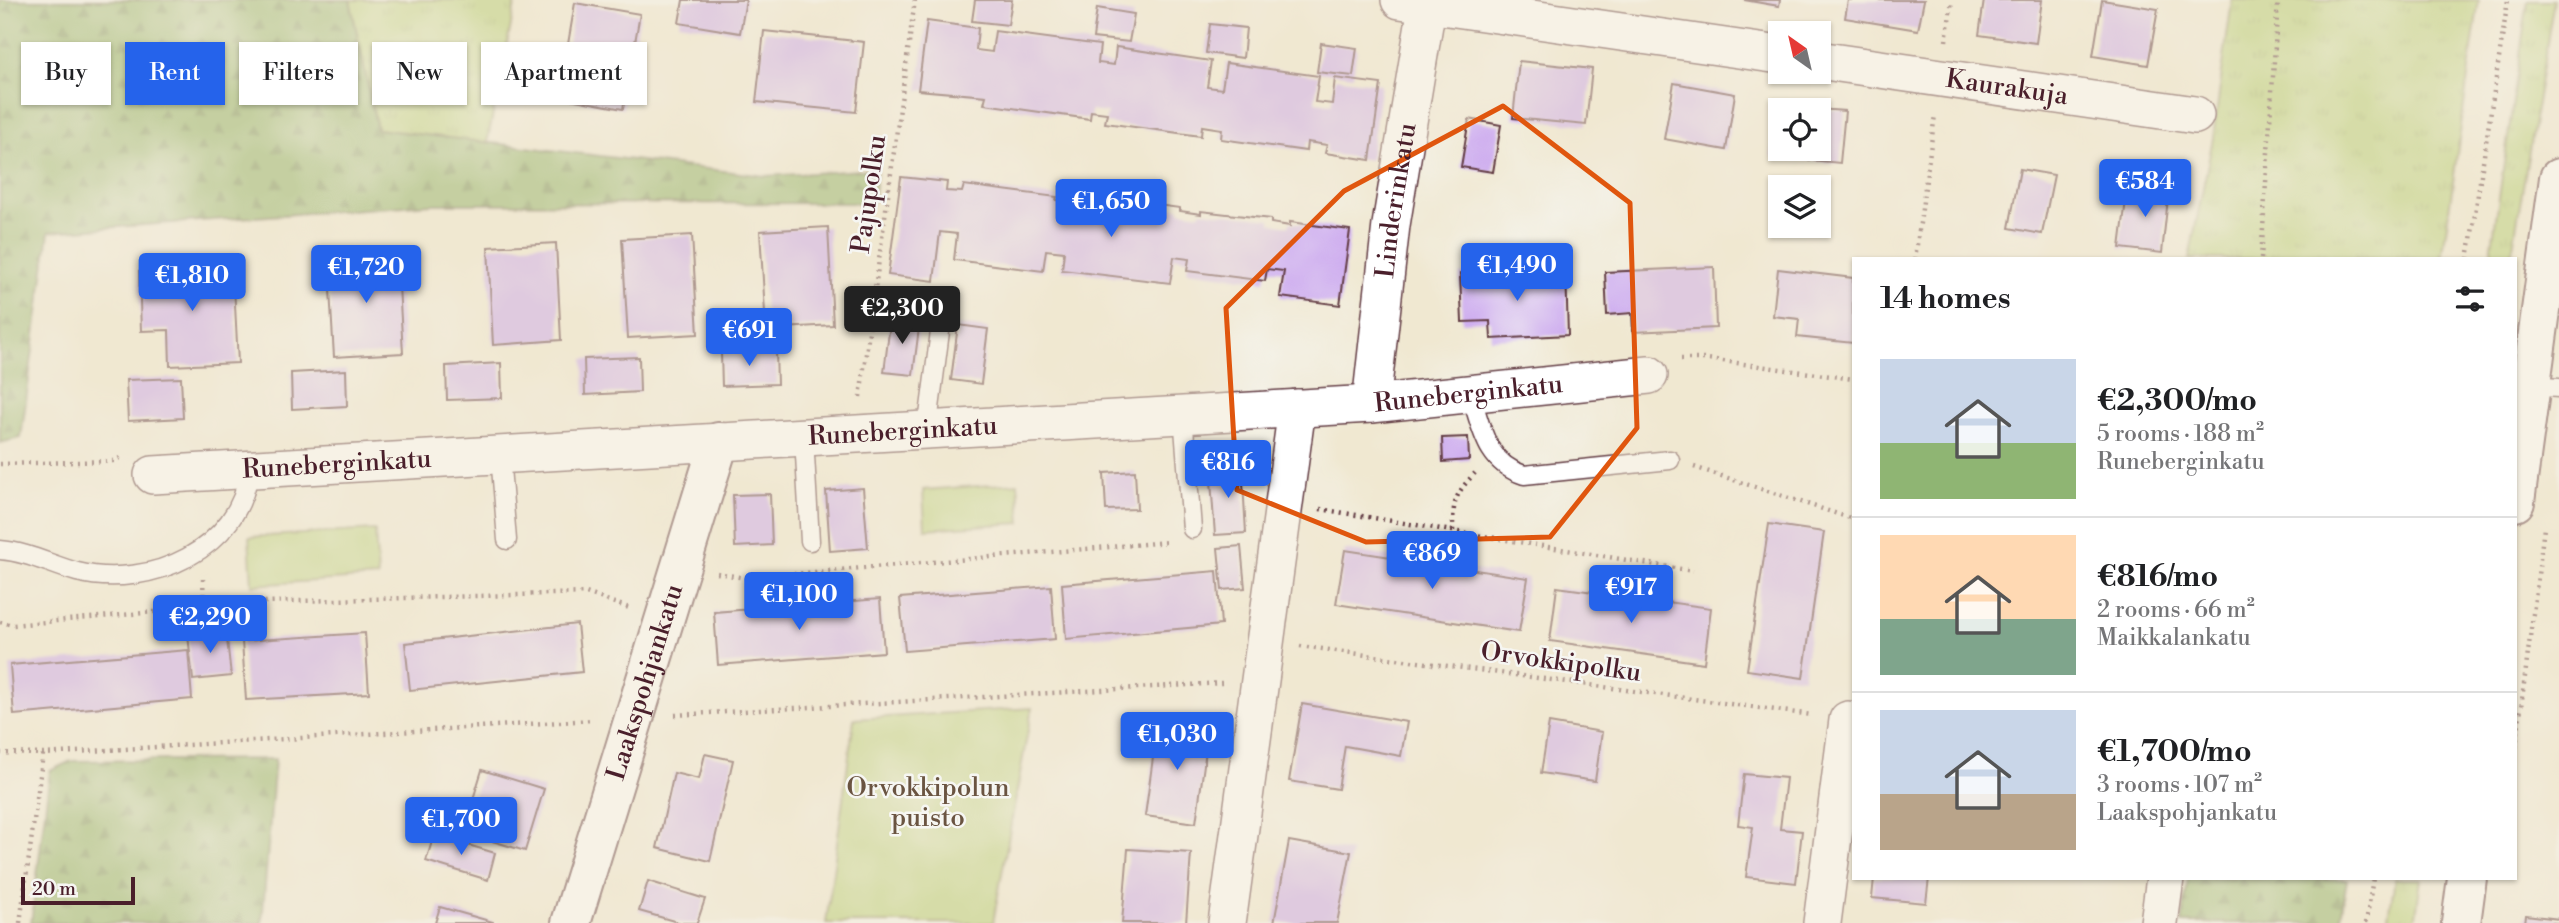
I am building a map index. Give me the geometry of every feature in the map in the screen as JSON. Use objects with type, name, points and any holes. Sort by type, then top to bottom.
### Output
[{"type":"street","points":[[1418,1],[1768,53]]},
{"type":"street","name":"Linderinkatu","points":[[1371,404],[1418,1]]},
{"type":"street","name":"Kaurakuja","points":[[1831,62],[2195,115]]},
{"type":"street","points":[[2530,512],[2544,387],[2559,178]]},
{"type":"street","name":"Runeberginkatu","points":[[139,465],[249,470],[855,436],[1371,404],[1649,374]]},
{"type":"street","points":[[1227,923],[1297,408]]},
{"type":"street","name":"Laakspohjankatu","points":[[571,923],[719,442]]},
{"type":"street","points":[[1822,923],[1848,720]]},
{"type":"street","points":[[2159,923],[2165,880]]},
{"type":"street","points":[[2461,923],[2467,880]]},
{"type":"lane","points":[[927,431],[941,324]]},
{"type":"lane","points":[[1471,395],[1492,455],[1508,470],[1524,475],[1670,460]]},
{"type":"lane","points":[[1183,415],[1192,529]]},
{"type":"lane","points":[[804,438],[810,541]]},
{"type":"lane","points":[[500,455],[508,540]]},
{"type":"lane","points":[[0,550],[21,552],[78,572],[110,576],[143,575],[173,564],[212,542],[229,526],[242,502],[249,470]]},
{"type":"path","name":"Pajupolku","points":[[855,436],[915,0]]},
{"type":"path","points":[[1915,257],[1952,0]]},
{"type":"path","points":[[2261,257],[2278,0]]},
{"type":"path","points":[[2468,257],[2508,0]]},
{"type":"path","points":[[1708,359],[1852,379]]},
{"type":"path","points":[[1453,531],[1453,505],[1458,491],[1492,455]]},
{"type":"path","points":[[1670,460],[1852,519]]},
{"type":"path","points":[[0,464],[113,461],[139,465]]},
{"type":"path","points":[[1284,505],[1693,570]]},
{"type":"path","points":[[2517,722],[2530,512]]},
{"type":"path","points":[[685,551],[709,570],[745,578],[1164,543],[1192,529]]},
{"type":"path","points":[[0,622],[13,625],[263,602],[586,593],[631,608]]},
{"type":"path","name":"Orvokkipolku","points":[[1265,642],[1848,720]]},
{"type":"path","points":[[20,923],[43,754]]},
{"type":"path","points":[[2366,923],[2373,880]]},
{"type":"highlighted area","points":[[1503,106],[1630,203],[1637,428],[1550,537],[1366,542],[1237,490],[1226,308],[1344,191]]},
{"type":"green space","points":[[0,0],[350,0],[377,129],[765,176],[877,169],[873,203],[432,204],[49,232],[21,438],[0,443]]},
{"type":"green space","points":[[350,0],[516,0],[507,42],[481,42],[481,105],[495,105],[487,143],[377,129]]},
{"type":"green space","points":[[2232,0],[2479,0],[2442,257],[2189,257],[2213,138]]},
{"type":"green space","points":[[2528,0],[2554,0],[2511,257],[2490,257]]},
{"type":"green space","points":[[1018,483],[1021,523],[925,529],[923,490]]},
{"type":"green space","points":[[375,530],[378,577],[252,585],[249,537]]},
{"type":"green space","name":"Orvokkipolun puisto","points":[[1032,708],[993,923],[826,923],[854,719]]},
{"type":"green space","points":[[275,759],[262,923],[31,923],[50,771],[71,761]]},
{"type":"green space","points":[[2188,880],[2347,880],[2340,923],[2182,923]]},
{"type":"green space","points":[[2395,880],[2421,880],[2415,923],[2388,923]]},
{"type":"building","points":[[683,0],[746,0],[740,33],[679,23]]},
{"type":"building","points":[[975,0],[1012,0],[1008,25],[972,21]]},
{"type":"building","points":[[1744,0],[1780,0],[1779,6]]},
{"type":"building","points":[[1848,0],[1924,0],[1918,30],[1845,18]]},
{"type":"building","points":[[1984,0],[2042,0],[2036,43],[1979,35]]},
{"type":"building","points":[[2102,0],[2158,9],[2148,65],[2093,56]]},
{"type":"building","points":[[575,3],[640,14],[635,42],[568,42]]},
{"type":"building","points":[[1097,8],[1134,14],[1129,42],[1093,38]]},
{"type":"building","points":[[927,21],[978,28],[976,50],[992,52],[995,31],[1100,45],[1098,63],[1114,65],[1116,47],[1211,61],[1207,87],[1222,89],[1226,63],[1319,76],[1315,102],[1332,104],[1335,78],[1381,84],[1370,160],[1325,153],[1327,145],[1307,142],[1306,151],[1221,139],[1222,129],[1202,126],[1201,136],[1105,123],[1107,113],[1091,111],[1090,119],[984,104],[986,96],[918,90]]},
{"type":"building","points":[[1210,24],[1246,28],[1243,58],[1206,53]]},
{"type":"building","points":[[764,31],[864,42],[856,112],[756,102]]},
{"type":"building","points":[[1321,43],[1357,48],[1353,76],[1317,72]]},
{"type":"building","points":[[1519,61],[1592,69],[1586,125],[1513,118]]},
{"type":"building","points":[[1674,83],[1735,94],[1726,150],[1664,139]]},
{"type":"building","points":[[602,105],[624,105],[623,109]]},
{"type":"building","points":[[1831,110],[1845,111],[1840,163],[1820,161],[1831,161]]},
{"type":"building","points":[[1469,119],[1501,125],[1493,172],[1461,167]]},
{"type":"building","points":[[2020,169],[2054,175],[2042,234],[2009,228]]},
{"type":"building","points":[[901,177],[947,182],[946,191],[962,192],[964,185],[1057,197],[1056,200],[1076,203],[1076,194],[1180,208],[1180,211],[1201,214],[1201,211],[1271,219],[1271,223],[1290,226],[1290,222],[1350,230],[1340,305],[1280,297],[1284,271],[1267,269],[1265,281],[1187,271],[1189,259],[1174,257],[1170,283],[1062,270],[1064,252],[1046,250],[1043,271],[954,260],[957,234],[940,232],[934,281],[888,275]]},
{"type":"building","points":[[2128,184],[2169,189],[2162,253],[2120,248]]},
{"type":"building","points":[[828,227],[833,325],[766,329],[760,231]]},
{"type":"building","points":[[692,235],[698,334],[628,338],[622,239]]},
{"type":"building","points":[[556,243],[561,340],[493,345],[488,247]]},
{"type":"building","points":[[397,252],[403,353],[334,357],[328,256]]},
{"type":"building","points":[[233,266],[238,363],[170,366],[169,330],[141,331],[139,271]]},
{"type":"building","points":[[1714,267],[1716,328],[1633,332],[1632,313],[1607,315],[1605,272]]},
{"type":"building","points":[[1778,269],[1852,278],[1852,343],[1797,337],[1799,319],[1773,316]]},
{"type":"building","points":[[1566,270],[1568,335],[1491,339],[1490,321],[1462,322],[1460,274]]},
{"type":"building","points":[[891,316],[920,320],[913,375],[884,372]]},
{"type":"building","points":[[958,325],[988,329],[981,384],[951,380]]},
{"type":"building","points":[[776,351],[777,384],[722,386],[721,353]]},
{"type":"building","points":[[639,357],[640,392],[585,395],[584,359]]},
{"type":"building","points":[[501,363],[502,398],[447,400],[446,366]]},
{"type":"building","points":[[346,370],[347,406],[292,409],[291,373]]},
{"type":"building","points":[[181,378],[183,418],[128,421],[126,380]]},
{"type":"building","points":[[1468,437],[1469,460],[1443,462],[1442,438]]},
{"type":"building","points":[[1242,465],[1246,533],[1215,535],[1210,467]]},
{"type":"building","points":[[1135,471],[1137,509],[1106,510],[1104,473]]},
{"type":"building","points":[[863,488],[868,548],[830,551],[826,491]]},
{"type":"building","points":[[770,494],[772,545],[735,547],[733,495]]},
{"type":"building","points":[[1769,524],[1824,532],[1803,678],[1747,670]]},
{"type":"building","points":[[1241,546],[1245,588],[1222,590],[1218,548]]},
{"type":"building","points":[[1345,550],[1528,578],[1519,632],[1336,604]]},
{"type":"building","points":[[1217,571],[1221,625],[1066,639],[1062,584]]},
{"type":"building","points":[[1051,586],[1055,639],[905,651],[900,598]]},
{"type":"building","points":[[1557,587],[1711,608],[1704,663],[1550,641]]},
{"type":"building","points":[[880,599],[884,652],[718,665],[714,612]]},
{"type":"building","points":[[577,624],[582,672],[410,690],[405,643]]},
{"type":"building","points":[[226,630],[231,676],[193,680],[188,635]]},
{"type":"building","points":[[365,633],[369,693],[246,700],[242,641]]},
{"type":"building","points":[[188,650],[192,699],[14,715],[10,665]]},
{"type":"building","points":[[1302,704],[1407,722],[1401,756],[1345,746],[1338,789],[1289,781]]},
{"type":"building","points":[[1158,721],[1209,728],[1196,823],[1145,816]]},
{"type":"building","points":[[1549,723],[1602,732],[1595,781],[1541,773]]},
{"type":"building","points":[[705,754],[733,760],[710,861],[657,848],[674,773],[699,779]]},
{"type":"building","points":[[482,770],[544,789],[525,851],[463,832]]},
{"type":"building","points":[[1744,774],[1786,778],[1780,829],[1802,831],[1796,883],[1746,877],[1753,827],[1738,825]]},
{"type":"building","points":[[434,835],[495,853],[488,880],[426,861]]},
{"type":"building","points":[[1289,841],[1351,852],[1337,923],[1274,923]]},
{"type":"building","points":[[1128,849],[1191,853],[1186,923],[1122,923]]},
{"type":"building","points":[[1874,880],[1929,880],[1926,903],[1872,898]]},
{"type":"building","points":[[648,881],[705,899],[697,923],[681,923],[639,911]]},
{"type":"building","points":[[440,907],[493,922],[493,923],[435,923]]},
{"type":"building","points":[[2526,915],[2559,919],[2559,923],[2525,923]]}]
